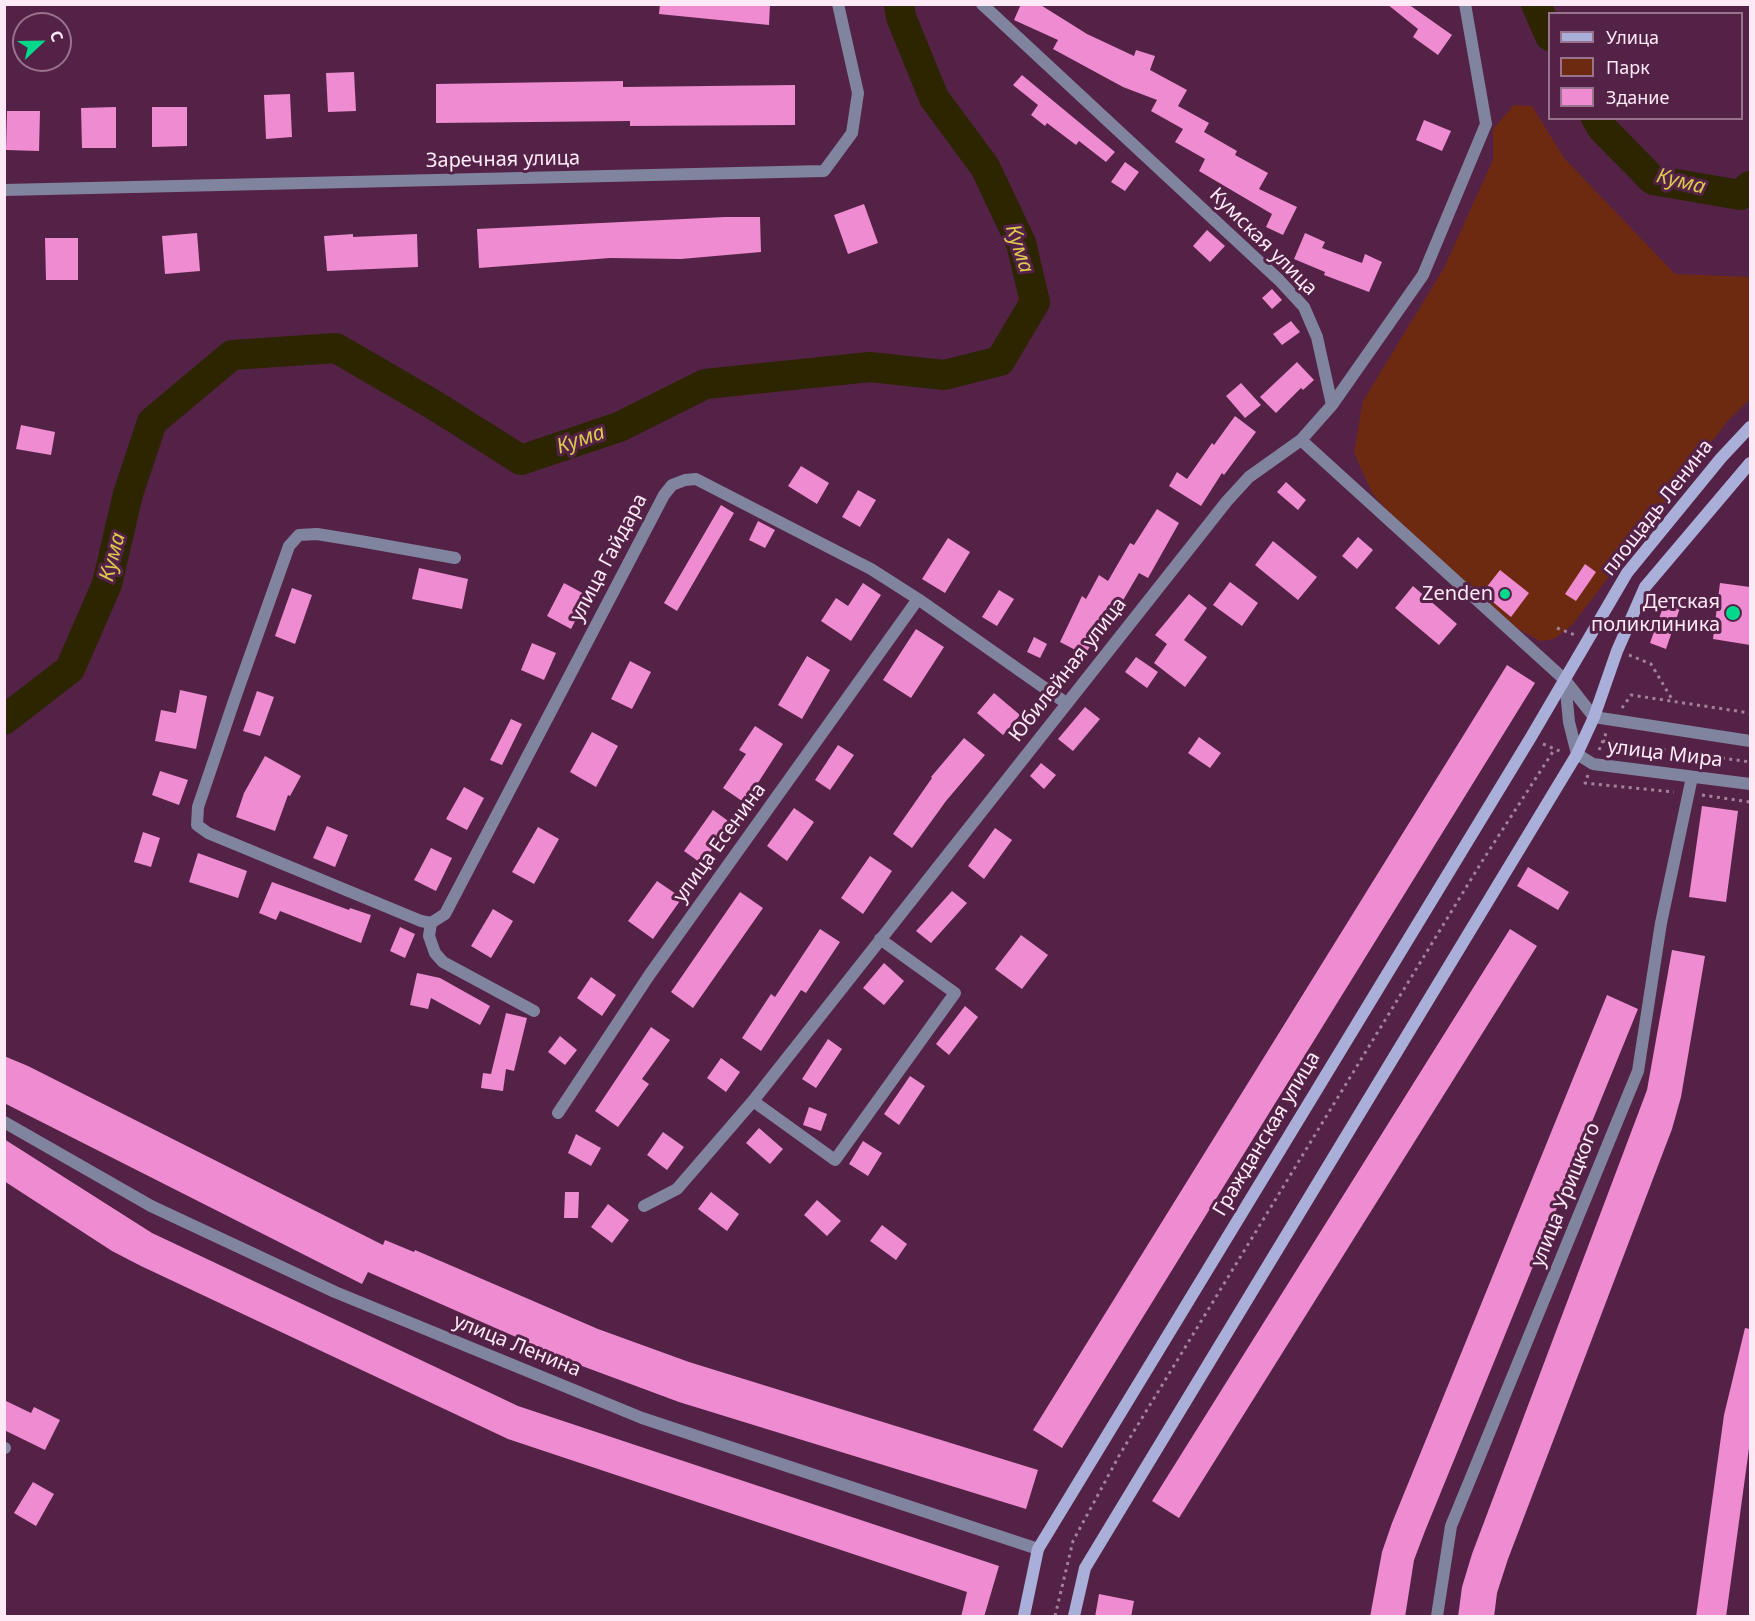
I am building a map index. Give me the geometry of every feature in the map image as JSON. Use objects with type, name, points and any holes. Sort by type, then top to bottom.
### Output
[{"type":"street","name":"Заречная улица","points":[[4,190],[825,171],[852,133],[858,93],[838,4]]},
{"type":"street","name":"Кумская улица","points":[[982,4],[1280,280],[1304,307],[1317,337],[1332,405]]},
{"type":"street","points":[[1332,405],[1423,275],[1486,124],[1465,4]]},
{"type":"street","name":"Юбилейная улица","points":[[644,1206],[677,1189],[753,1101],[1227,501],[1249,477],[1301,440],[1332,405]]},
{"type":"street","name":"площадь Ленина","points":[[1565,680],[1627,573],[1721,458],[1750,427]]},
{"type":"street","points":[[1074,1617],[1085,1568],[1576,754],[1594,717],[1565,680],[1301,440]]},
{"type":"street","name":"площадь Ленина","points":[[1594,717],[1617,651],[1645,586],[1750,462]]},
{"type":"street","name":"улица Гайдара","points":[[431,923],[445,914],[664,495],[672,485],[685,480],[696,480],[871,569],[1066,702]]},
{"type":"street","points":[[455,558],[316,534],[299,535],[289,546],[198,807],[197,825],[208,833],[421,921],[431,923],[429,936],[435,953],[443,962],[534,1011]]},
{"type":"street","name":"улица Есенина","points":[[558,1113],[650,974],[918,599]]},
{"type":"street","points":[[1565,680],[1569,722],[1576,754]]},
{"type":"street","name":"Гражданская улица","points":[[1024,1617],[1038,1549],[1565,680]]},
{"type":"street","name":"улица Мира","points":[[1594,717],[1750,741]]},
{"type":"street","name":"улица Мира","points":[[1576,754],[1593,764],[1750,784]]},
{"type":"street","name":"улица Урицкого","points":[[1437,1617],[1451,1526],[1638,1071],[1661,923],[1692,777]]},
{"type":"street","points":[[753,1101],[835,1160],[955,993],[880,939]]},
{"type":"street","name":"улица Ленина","points":[[4,1122],[151,1206],[335,1292],[642,1418],[1038,1549]]},
{"type":"path","points":[[1613,720],[1631,695],[1750,713]]},
{"type":"path","points":[[1531,737],[1554,750],[1576,754]]},
{"type":"path","points":[[1603,741],[1750,762]]},
{"type":"path","points":[[1055,1617],[1073,1541],[1120,1454],[1480,863],[1554,750]]},
{"type":"path","points":[[1585,783],[1688,793],[1750,802]]},
{"type":"green space","points":[[1514,105],[1532,106],[1564,158],[1675,274],[1750,277],[1750,399],[1726,423],[1572,625],[1554,639],[1540,641],[1517,628],[1481,599],[1394,518],[1372,493],[1354,452],[1363,401],[1444,268],[1493,160],[1493,129]]},
{"type":"building","points":[[660,4],[770,4],[769,25],[659,14]]},
{"type":"building","points":[[1021,4],[1039,4],[1087,34],[1134,56],[1136,50],[1155,56],[1150,70],[1187,90],[1178,106],[1209,123],[1204,132],[1237,151],[1235,155],[1268,173],[1259,189],[1297,207],[1283,235],[1266,227],[1272,214],[1199,171],[1205,159],[1175,142],[1183,129],[1151,111],[1157,100],[1123,87],[1053,49],[1058,40],[1014,20]]},
{"type":"building","points":[[1387,4],[1408,4],[1452,35],[1438,55],[1413,37],[1418,29]]},
{"type":"building","points":[[354,72],[356,111],[328,112],[326,73]]},
{"type":"building","points":[[1022,75],[1115,152],[1106,162],[1079,141],[1076,145],[1047,123],[1045,126],[1031,115],[1038,105],[1013,85]]},
{"type":"building","points":[[623,81],[623,87],[795,85],[795,125],[630,126],[630,121],[436,123],[436,84]]},
{"type":"building","points":[[290,94],[292,137],[266,139],[264,95]]},
{"type":"building","points":[[116,107],[116,148],[82,148],[81,108]]},
{"type":"building","points":[[152,107],[187,107],[187,146],[152,147]]},
{"type":"building","points":[[7,111],[40,111],[39,151],[6,150]]},
{"type":"building","points":[[1424,120],[1451,131],[1442,151],[1416,140]]},
{"type":"building","points":[[1125,162],[1139,172],[1125,191],[1111,182]]},
{"type":"building","points":[[864,204],[878,243],[848,254],[834,215]]},
{"type":"building","points":[[760,217],[761,252],[681,259],[610,258],[479,268],[477,229]]},
{"type":"building","points":[[1207,230],[1225,246],[1210,262],[1193,246]]},
{"type":"building","points":[[197,233],[200,271],[165,274],[162,236]]},
{"type":"building","points":[[1305,233],[1325,242],[1322,248],[1362,263],[1365,254],[1382,262],[1369,292],[1324,275],[1325,272],[1294,259]]},
{"type":"building","points":[[353,234],[353,237],[417,234],[418,267],[327,271],[324,236]]},
{"type":"building","points":[[45,238],[78,238],[78,280],[46,280]]},
{"type":"building","points":[[1272,289],[1282,300],[1272,309],[1262,298]]},
{"type":"building","points":[[1291,321],[1300,332],[1282,345],[1273,334]]},
{"type":"building","points":[[1297,362],[1314,380],[1303,390],[1301,388],[1276,413],[1260,397]]},
{"type":"building","points":[[1241,383],[1261,405],[1245,418],[1226,396]]},
{"type":"building","points":[[1235,416],[1256,432],[1224,475],[1222,473],[1201,506],[1169,486],[1177,472],[1187,479],[1212,443],[1214,445]]},
{"type":"building","points":[[21,425],[55,432],[51,455],[16,449]]},
{"type":"building","points":[[801,466],[829,483],[817,504],[788,486]]},
{"type":"building","points":[[1286,482],[1306,500],[1298,510],[1277,492]]},
{"type":"building","points":[[858,490],[876,500],[860,527],[842,517]]},
{"type":"building","points":[[721,505],[734,513],[677,611],[664,603]]},
{"type":"building","points":[[1157,509],[1179,523],[1148,578],[1139,573],[1118,609],[1113,606],[1085,655],[1060,642],[1082,596],[1086,599],[1099,575],[1108,581],[1130,543],[1134,545]]},
{"type":"building","points":[[758,521],[775,530],[765,548],[749,540]]},
{"type":"building","points":[[1358,537],[1373,550],[1357,569],[1342,556]]},
{"type":"building","points":[[948,538],[970,552],[945,593],[922,579]]},
{"type":"building","points":[[1273,541],[1317,577],[1298,600],[1255,565]]},
{"type":"building","points":[[1585,564],[1596,572],[1576,601],[1565,594]]},
{"type":"building","points":[[419,568],[468,579],[462,609],[412,599]]},
{"type":"building","name":"Zenden","points":[[1500,570],[1529,593],[1511,617],[1482,593]]},
{"type":"building","points":[[1230,582],[1258,603],[1242,626],[1213,605]]},
{"type":"building","points":[[564,583],[588,596],[571,629],[547,616]]},
{"type":"building","points":[[863,583],[881,595],[851,641],[821,621],[836,598],[848,606]]},
{"type":"building","name":"Детская поликлиника","points":[[1720,583],[1750,587],[1750,645],[1713,639]]},
{"type":"building","points":[[1413,586],[1457,624],[1439,645],[1395,608]]},
{"type":"building","points":[[292,588],[312,595],[295,644],[275,636]]},
{"type":"building","points":[[999,590],[1014,599],[997,626],[982,617]]},
{"type":"building","points":[[1189,594],[1207,608],[1184,640],[1207,657],[1185,687],[1154,663],[1167,644],[1155,635]]},
{"type":"building","points":[[1666,599],[1681,605],[1666,649],[1650,643]]},
{"type":"building","points":[[916,629],[944,647],[911,698],[883,680]]},
{"type":"building","points":[[1034,637],[1047,644],[1040,658],[1027,652]]},
{"type":"building","points":[[532,643],[556,653],[544,680],[521,670]]},
{"type":"building","points":[[807,656],[830,670],[802,719],[778,705]]},
{"type":"building","points":[[1136,657],[1158,672],[1147,688],[1125,672]]},
{"type":"building","points":[[630,661],[651,672],[632,709],[611,699]]},
{"type":"building","points":[[1507,665],[1535,683],[1062,1448],[1033,1430]]},
{"type":"building","points":[[180,690],[207,696],[196,749],[155,741],[161,710],[176,713]]},
{"type":"building","points":[[257,691],[274,697],[260,736],[243,731]]},
{"type":"building","points":[[994,693],[1020,715],[1003,735],[977,713]]},
{"type":"building","points":[[1085,707],[1100,719],[1073,751],[1058,739]]},
{"type":"building","points":[[511,719],[522,724],[502,765],[490,760]]},
{"type":"building","points":[[755,726],[783,744],[745,803],[723,788],[746,754],[739,750]]},
{"type":"building","points":[[592,732],[618,746],[596,787],[570,772]]},
{"type":"building","points":[[1199,737],[1221,753],[1210,768],[1188,753]]},
{"type":"building","points":[[964,738],[985,755],[946,801],[912,848],[893,834],[931,777]]},
{"type":"building","points":[[838,745],[854,755],[830,790],[815,780]]},
{"type":"building","points":[[265,756],[301,776],[290,796],[288,795],[275,831],[236,817],[244,793]]},
{"type":"building","points":[[1041,763],[1056,775],[1044,789],[1030,776]]},
{"type":"building","points":[[160,771],[188,780],[179,805],[152,795]]},
{"type":"building","points":[[464,787],[484,798],[467,830],[446,819]]},
{"type":"building","points":[[1702,806],[1738,811],[1726,902],[1689,897]]},
{"type":"building","points":[[794,808],[814,822],[787,861],[767,846]]},
{"type":"building","points":[[713,810],[731,823],[702,864],[684,851]]},
{"type":"building","points":[[327,826],[348,835],[335,867],[313,858]]},
{"type":"building","points":[[538,827],[559,839],[534,884],[512,872]]},
{"type":"building","points":[[995,828],[1012,840],[984,879],[968,866]]},
{"type":"building","points":[[143,832],[160,838],[151,867],[134,862]]},
{"type":"building","points":[[431,848],[452,858],[436,891],[414,880]]},
{"type":"building","points":[[198,853],[247,871],[238,898],[189,882]]},
{"type":"building","points":[[870,856],[892,871],[863,914],[841,898]]},
{"type":"building","points":[[1528,867],[1569,892],[1558,910],[1517,886]]},
{"type":"building","points":[[657,881],[682,898],[653,939],[628,921]]},
{"type":"building","points":[[272,882],[349,910],[350,908],[371,915],[361,943],[280,911],[276,920],[259,913]]},
{"type":"building","points":[[952,891],[967,903],[931,943],[916,931]]},
{"type":"building","points":[[740,892],[763,908],[693,1008],[671,992]]},
{"type":"building","points":[[493,909],[513,921],[491,958],[471,946]]},
{"type":"building","points":[[400,927],[415,934],[405,958],[390,951]]},
{"type":"building","points":[[820,929],[840,942],[806,993],[801,990],[761,1051],[742,1038],[771,994],[775,997]]},
{"type":"building","points":[[1510,929],[1537,946],[1179,1518],[1152,1501]]},
{"type":"building","points":[[1021,935],[1048,955],[1022,989],[995,969]]},
{"type":"building","points":[[1672,950],[1705,956],[1681,1097],[1672,1129],[1508,1559],[1497,1593],[1494,1617],[1458,1617],[1462,1587],[1472,1554],[1647,1090]]},
{"type":"building","points":[[884,963],[904,981],[884,1005],[863,988]]},
{"type":"building","points":[[417,973],[440,978],[490,1006],[480,1025],[431,998],[428,1009],[410,1005]]},
{"type":"building","points":[[591,977],[616,995],[602,1016],[577,998]]},
{"type":"building","points":[[1607,995],[1638,1009],[1425,1531],[1414,1560],[1405,1617],[1370,1617],[1382,1552],[1392,1523]]},
{"type":"building","points":[[965,1006],[978,1017],[949,1055],[936,1044]]},
{"type":"building","points":[[506,1013],[527,1018],[514,1071],[506,1069],[503,1091],[481,1088],[483,1073],[491,1074]]},
{"type":"building","points":[[651,1027],[670,1040],[642,1079],[649,1084],[618,1127],[595,1111]]},
{"type":"building","points":[[560,1036],[577,1050],[565,1065],[548,1052]]},
{"type":"building","points":[[828,1039],[842,1049],[816,1088],[802,1079]]},
{"type":"building","points":[[4,1056],[383,1245],[385,1240],[414,1252],[415,1250],[598,1329],[689,1362],[1038,1470],[1026,1509],[679,1402],[582,1366],[368,1272],[362,1284],[4,1103]]},
{"type":"building","points":[[721,1058],[740,1072],[726,1092],[707,1078]]},
{"type":"building","points":[[910,1076],[925,1086],[899,1125],[884,1114]]},
{"type":"building","points":[[809,1107],[827,1114],[821,1131],[803,1125]]},
{"type":"building","points":[[759,1128],[783,1149],[770,1164],[746,1143]]},
{"type":"building","points":[[663,1132],[684,1147],[667,1170],[647,1155]]},
{"type":"building","points":[[576,1134],[601,1148],[591,1166],[568,1153]]},
{"type":"building","points":[[4,1139],[152,1233],[518,1406],[999,1566],[984,1617],[961,1617],[967,1592],[508,1439],[141,1266],[112,1251],[4,1181]]},
{"type":"building","points":[[863,1141],[882,1153],[868,1176],[849,1164]]},
{"type":"building","points":[[565,1192],[579,1192],[578,1218],[564,1218]]},
{"type":"building","points":[[711,1192],[739,1214],[727,1231],[698,1209]]},
{"type":"building","points":[[817,1200],[841,1221],[827,1236],[804,1215]]},
{"type":"building","points":[[608,1204],[629,1220],[612,1243],[591,1227]]},
{"type":"building","points":[[882,1225],[907,1244],[896,1260],[870,1241]]},
{"type":"building","points":[[1745,1328],[1750,1329],[1750,1441],[1726,1617],[1696,1617],[1724,1415]]},
{"type":"building","points":[[4,1400],[31,1413],[34,1407],[60,1420],[45,1450],[4,1430]]},
{"type":"building","points":[[33,1482],[54,1494],[36,1526],[14,1513]]},
{"type":"building","points":[[1099,1594],[1134,1601],[1131,1617],[1095,1617]]},
{"type":"waterway","name":"Кума","points":[[4,720],[70,669],[107,584],[128,494],[152,422],[232,355],[336,348],[434,405],[521,460],[619,427],[705,384],[870,367],[944,375],[1000,361],[1035,302],[1021,243],[985,167],[934,98],[901,17],[899,4]]},
{"type":"waterway","name":"Кума","points":[[1536,4],[1548,31]]},
{"type":"waterway","name":"Кума","points":[[1597,120],[1602,128],[1653,180],[1740,195],[1750,186]]},
{"type":"place","name":"Zenden","points":[[1505,594]]},
{"type":"place","name":"Детская поликлиника","points":[[1733,613]]}]
